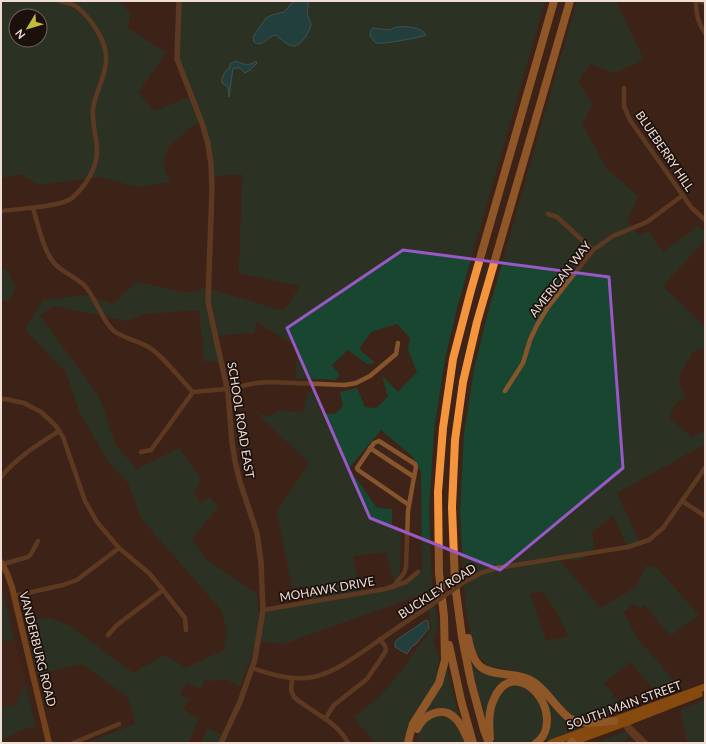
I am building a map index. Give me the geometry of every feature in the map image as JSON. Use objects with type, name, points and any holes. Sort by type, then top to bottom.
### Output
[{"type":"highway","points":[[408,743],[413,724],[438,685],[443,670],[446,652],[439,573],[438,492],[442,428],[451,371],[462,322],[554,1]]},
{"type":"highway","points":[[490,743],[479,711],[466,657],[455,584],[452,507],[458,416],[466,366],[483,301],[570,1]]},
{"type":"highway","points":[[455,574],[458,582],[470,650],[479,666],[491,672],[523,677],[532,680],[564,714],[572,720],[584,723],[614,721]]},
{"type":"highway","points":[[444,616],[458,687],[473,743]]},
{"type":"highway","points":[[490,743],[490,716],[494,698],[503,686],[516,682],[522,682],[531,686],[538,693],[544,704],[547,715],[547,728],[543,737],[536,743]]},
{"type":"highway","points":[[414,743],[416,732],[423,719],[430,714],[438,712],[445,712],[454,716],[470,743]]},
{"type":"main road","name":"VANDERBURG ROAD","points":[[2,563],[8,573],[49,743]]},
{"type":"main road","name":"SOUTH MAIN STREET","points":[[551,743],[705,687]]},
{"type":"main road","name":"SOUTH MAIN STREET","points":[[571,743],[625,724],[705,692]]},
{"type":"street","points":[[1,211],[33,208],[71,200],[83,188],[93,171],[97,150],[93,108],[103,78],[106,61],[102,40],[92,21],[76,6],[60,1]]},
{"type":"street","name":"SCHOOL ROAD EAST","points":[[178,1],[177,59],[202,123],[210,152],[212,190],[208,302],[227,389],[235,461],[259,543],[264,610],[252,668],[237,709],[220,743]]},
{"type":"street","points":[[696,1],[698,21],[705,34]]},
{"type":"street","points":[[700,1],[705,3]]},
{"type":"street","name":"BLUEBERRY HILL","points":[[624,88],[624,106],[630,120],[691,207],[705,220]]},
{"type":"street","name":"AMERICAN WAY","points":[[505,391],[523,363],[530,340],[548,307],[593,250],[613,236],[647,222],[683,195]]},
{"type":"street","points":[[33,208],[45,248],[55,265],[84,285],[108,325],[126,338],[149,347],[193,392]]},
{"type":"street","points":[[548,214],[557,217],[593,250]]},
{"type":"street","points":[[141,452],[151,450],[193,392],[227,389],[256,383],[270,382],[345,386],[356,383],[370,376],[396,354],[398,343]]},
{"type":"street","points":[[1,400],[5,399],[24,403],[41,412],[56,426],[63,437],[85,501],[97,522],[119,548],[149,572],[185,618],[186,630]]},
{"type":"street","points":[[1,477],[8,468],[28,452],[59,431]]},
{"type":"street","name":"MOHAWK DRIVE","points":[[370,448],[375,442],[382,442],[415,464],[416,467],[407,516],[406,566],[404,573],[393,586]]},
{"type":"street","points":[[409,505],[357,469],[370,448],[414,477]]},
{"type":"street","name":"BUCKLEY ROAD","points":[[252,668],[292,678],[310,678],[328,673],[344,664],[466,581],[481,573],[497,568],[616,550],[649,540],[660,531],[705,468]]},
{"type":"street","points":[[682,501],[705,516]]},
{"type":"street","points":[[2,563],[28,557],[32,554],[38,541]]},
{"type":"street","points":[[14,596],[63,585],[77,580],[119,548]]},
{"type":"street","name":"MOHAWK DRIVE","points":[[264,610],[393,586],[406,582],[418,572]]},
{"type":"street","points":[[108,635],[117,625],[163,590]]},
{"type":"street","points":[[325,719],[334,704],[363,683],[370,676],[386,650],[380,639]]},
{"type":"street","points":[[292,678],[291,690],[294,697],[341,731],[348,743]]},
{"type":"street","points":[[73,743],[119,724]]},
{"type":"street","points":[[625,724],[627,730],[640,743]]},
{"type":"street","points":[[625,724],[646,743]]},
{"type":"highlighted area","points":[[403,250],[609,277],[623,468],[500,570],[370,518],[287,328]]},
{"type":"shaded area","points":[[14,639],[25,682],[15,706],[1,706],[1,643]]},
{"type":"green space","points":[[1,1],[119,1],[130,13],[128,28],[166,53],[138,93],[155,111],[189,97],[175,47],[180,1],[545,1],[457,308],[445,359],[434,431],[429,511],[432,586],[438,627],[433,641],[439,657],[437,682],[419,706],[403,743],[375,743],[361,727],[355,716],[378,698],[388,687],[406,665],[431,629],[426,593],[283,644],[258,641],[240,687],[226,679],[213,681],[205,679],[200,689],[186,683],[180,695],[189,699],[183,710],[199,718],[188,743],[87,743],[135,724],[128,697],[82,664],[37,674],[26,627],[34,619],[50,618],[72,627],[133,673],[165,655],[186,668],[224,650],[227,632],[222,611],[141,518],[128,483],[109,463],[79,411],[66,372],[25,330],[43,300],[86,295],[113,304],[136,282],[188,293],[206,288],[284,311],[300,286],[239,273],[242,174],[211,177],[211,167],[200,120],[168,147],[163,163],[170,182],[137,187],[100,177],[39,185],[20,174],[1,178]],"holes":[[[53,306],[127,321],[144,314],[199,310],[204,361],[221,362],[215,337],[222,335],[255,333],[256,322],[298,347],[295,379],[335,380],[340,375],[332,365],[348,350],[367,364],[375,363],[359,349],[371,332],[397,324],[410,338],[408,350],[417,372],[398,392],[382,376],[388,397],[376,408],[365,407],[357,388],[340,392],[343,406],[335,414],[321,413],[315,390],[307,393],[303,413],[280,410],[270,417],[256,412],[309,463],[277,511],[292,588],[306,586],[308,603],[258,613],[257,594],[207,560],[192,539],[218,507],[210,497],[201,504],[194,493],[201,479],[179,448],[137,469],[115,444],[101,400],[40,315]],[[381,430],[412,456],[421,471],[422,569],[405,585],[360,593],[353,556],[386,552],[394,581],[400,573],[401,535],[392,524],[392,509],[377,508],[349,468]]]},
{"type":"green space","points":[[577,1],[616,1],[644,60],[614,73],[590,64],[578,82],[593,104],[582,124],[607,169],[638,196],[627,221],[639,235],[649,232],[663,252],[698,226],[705,231],[705,240],[663,286],[705,327],[705,349],[694,351],[681,371],[679,383],[685,398],[676,403],[669,418],[692,437],[705,431],[705,444],[617,493],[640,543],[628,548],[613,515],[592,533],[595,553],[579,560],[559,560],[601,608],[636,587],[646,566],[657,568],[699,615],[670,636],[645,605],[640,609],[634,604],[623,612],[638,639],[679,687],[658,695],[630,662],[604,683],[624,708],[584,723],[568,714],[543,686],[525,673],[488,666],[473,649],[465,604],[460,511],[464,434],[474,369],[487,316]],"holes":[[[543,592],[558,615],[569,636],[546,641],[530,593]]]},
{"type":"green space","points":[[6,269],[16,287],[8,302],[1,300],[1,270]]},
{"type":"green space","points":[[1,585],[14,639],[1,643]]},
{"type":"green space","points":[[470,661],[480,672],[516,679],[500,684],[489,700],[486,719]]},
{"type":"green space","points":[[447,669],[460,721],[448,710],[434,708],[420,717]]},
{"type":"green space","points":[[25,682],[36,729],[28,727],[1,740],[1,706],[15,706]]},
{"type":"green space","points":[[517,685],[528,688],[538,700],[544,714],[543,733],[529,743],[495,743],[493,707],[495,698],[499,693]]},
{"type":"green space","points":[[545,698],[563,718],[582,728],[540,743],[552,719]]},
{"type":"green space","points":[[705,700],[705,743],[688,743],[680,710]]},
{"type":"green space","points":[[433,716],[440,716],[454,722],[465,743],[417,743],[418,734],[421,727]]},
{"type":"green space","points":[[208,728],[221,735],[218,743],[201,743]]},
{"type":"green space","points":[[629,730],[629,737],[621,743],[596,743]]},
{"type":"water","points":[[294,1],[308,1],[307,14],[311,25],[302,41],[297,45],[291,46],[275,35],[260,44],[254,42],[253,37],[266,18],[284,12]]},
{"type":"water","points":[[396,27],[408,27],[421,30],[426,35],[385,43],[376,43],[370,36],[373,28],[390,30]]},
{"type":"water","points":[[236,61],[246,64],[251,64],[256,61],[257,63],[245,73],[240,68],[233,68],[229,97],[228,87],[222,83],[222,79],[225,72],[230,67],[230,64]]},
{"type":"water","points":[[426,620],[428,621],[429,628],[416,644],[412,646],[407,654],[395,647],[395,642],[398,639]]}]
